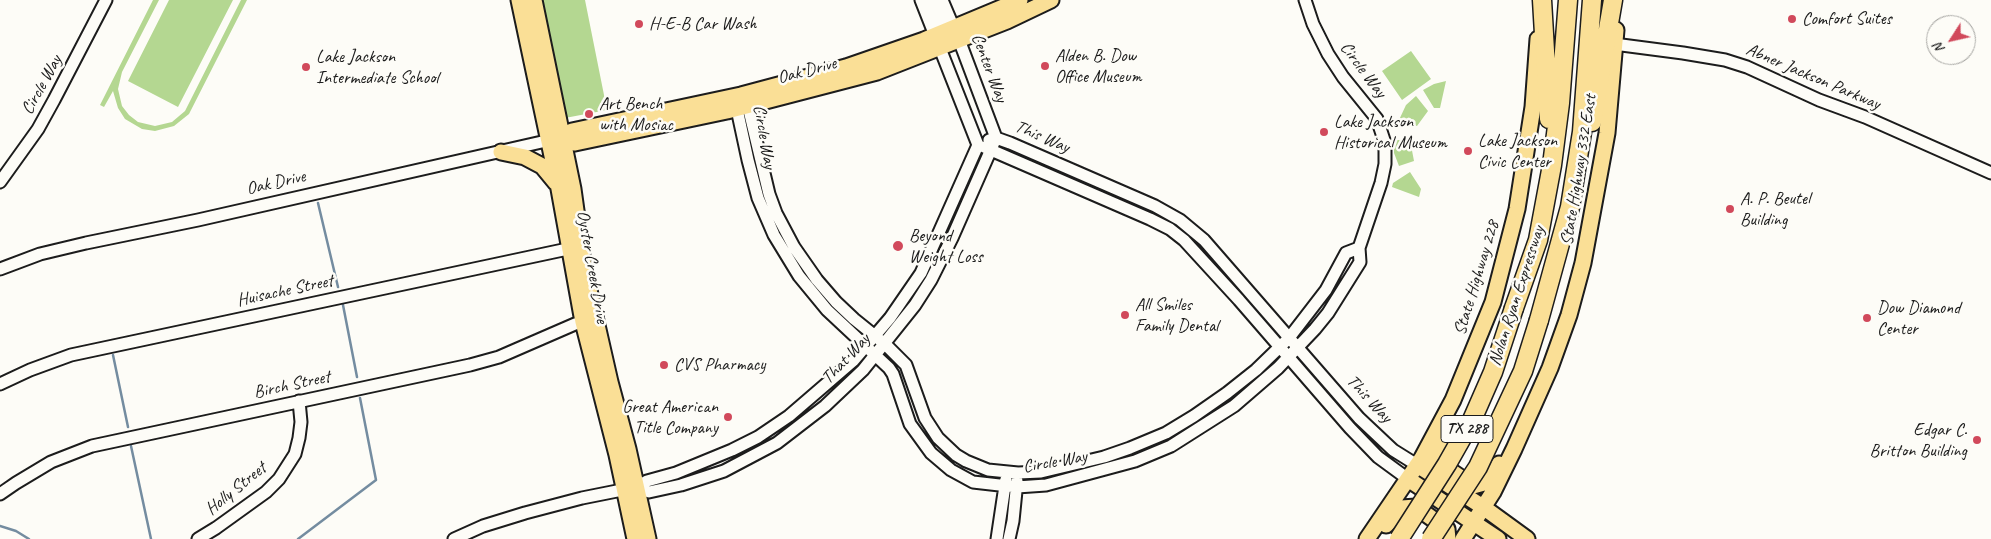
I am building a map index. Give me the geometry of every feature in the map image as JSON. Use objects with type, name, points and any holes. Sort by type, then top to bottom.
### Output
[{"type":"highway","points":[[1541,0],[1552,165]]},
{"type":"highway","name":"Nolan Ryan Expressway","points":[[1399,539],[1447,464],[1472,420],[1492,372],[1538,240],[1552,165],[1560,103],[1568,0]]},
{"type":"highway","name":"Nolan Ryan Expressway","points":[[1431,539],[1478,467],[1524,371],[1570,207],[1582,132],[1592,0]]},
{"type":"highway","points":[[1570,207],[1586,150],[1613,0]]},
{"type":"main road","name":"Oyster Creek Drive","points":[[520,0],[556,139],[573,189],[575,248]]},
{"type":"main road","name":"Oyster Creek Drive","points":[[534,0],[556,139],[559,189],[575,248],[589,320],[631,488],[648,539]]},
{"type":"main road","name":"Oak Drive","points":[[556,139],[572,132],[742,103],[877,72],[1020,0]]},
{"type":"main road","name":"Oak Drive","points":[[946,36],[1007,21],[1051,0]]},
{"type":"main road","name":"State Highway 228","points":[[1367,539],[1408,480],[1453,400],[1494,302],[1517,209],[1533,107],[1541,0]]},
{"type":"main road","name":"State Highway 332 East","points":[[1514,449],[1550,368],[1569,315],[1583,263],[1607,133],[1617,0]]},
{"type":"main road","points":[[501,152],[525,157],[542,166],[559,189]]},
{"type":"main road","points":[[1453,400],[1455,418],[1433,459],[1473,486],[1484,483],[1492,476],[1505,454],[1514,449]]},
{"type":"main road","points":[[1463,539],[1484,507],[1514,449]]},
{"type":"main road","name":"This Way","points":[[1417,465],[1484,507],[1527,539]]},
{"type":"main road","name":"This Way","points":[[1408,480],[1498,539]]},
{"type":"main road","name":"Oyster Creek Drive","points":[[631,488],[635,539]]},
{"type":"main road","points":[[1373,539],[1402,508],[1416,507],[1447,528],[1448,539]]},
{"type":"street","name":"Circle Way","points":[[0,182],[18,158],[50,107],[106,0]]},
{"type":"street","name":"Center Way","points":[[921,0],[946,36],[996,138]]},
{"type":"street","points":[[932,0],[946,36]]},
{"type":"street","name":"Center Way","points":[[942,0],[946,36],[978,145]]},
{"type":"street","name":"Circle Way","points":[[742,103],[758,198],[774,235],[808,287],[838,321],[867,346],[893,374],[910,424],[931,453],[951,470],[967,479],[985,484],[1011,486],[1046,485],[1116,468],[1171,446],[1234,406],[1298,348],[1328,313],[1360,262],[1358,248],[1380,188],[1385,164],[1385,143],[1381,128],[1374,114],[1343,77],[1328,54],[1313,24],[1305,0]]},
{"type":"street","name":"Abner Jackson Parkway","points":[[1614,44],[1725,60],[1747,67],[1819,100],[1865,117],[1991,173]]},
{"type":"street","name":"Circle Way","points":[[742,103],[769,194],[784,230],[817,280],[841,307],[886,344],[906,365],[925,418],[938,438],[956,455],[988,470],[1041,472],[1104,457],[1166,433],[1228,393],[1280,348],[1326,290],[1346,253],[1358,248]]},
{"type":"street","points":[[990,149],[996,138]]},
{"type":"street","name":"This Way","points":[[978,145],[996,138],[1150,204],[1177,218],[1204,240],[1366,425],[1393,450],[1417,465]]},
{"type":"street","name":"Oak Drive","points":[[0,269],[40,254],[86,243],[198,220],[556,139]]},
{"type":"street","name":"This Way","points":[[978,145],[1170,229],[1198,254],[1365,445],[1394,471],[1408,480]]},
{"type":"street","name":"That Way","points":[[461,538],[483,526],[524,513],[631,488],[647,481],[676,473],[712,459],[758,437],[789,416],[836,377],[867,346],[921,273],[978,145]]},
{"type":"street","name":"That Way","points":[[631,488],[649,492],[681,486],[724,471],[777,443],[845,389],[886,344],[931,280],[952,238],[990,149]]},
{"type":"street","name":"Huisache Street","points":[[0,384],[30,370],[71,355],[575,248]]},
{"type":"street","name":"Birch Street","points":[[0,494],[33,472],[70,454],[92,446],[499,357],[589,320]]},
{"type":"street","name":"Holly Street","points":[[198,539],[266,492],[280,479],[295,454],[299,438],[301,422],[299,402]]},
{"type":"street","points":[[712,459],[724,471]]},
{"type":"street","points":[[1009,539],[1012,472]]},
{"type":"street","points":[[997,539],[1011,486]]},
{"type":"green space","points":[[153,0],[159,0],[122,72],[118,89],[122,106],[129,115],[138,122],[155,126],[172,122],[185,111],[241,0],[247,0],[189,114],[174,126],[155,131],[142,129],[125,119],[118,108],[113,91],[104,107],[100,105]]},
{"type":"green space","points":[[169,0],[233,0],[178,107],[128,81]]},
{"type":"green space","points":[[540,0],[585,0],[607,110],[565,118]]},
{"type":"green space","points":[[1411,51],[1431,79],[1402,100],[1382,71]]},
{"type":"green space","points":[[1446,81],[1440,108],[1434,108],[1423,90],[1434,84]]},
{"type":"green space","points":[[1416,96],[1428,111],[1417,126],[1399,120],[1406,105]]},
{"type":"green space","points":[[1394,140],[1410,140],[1414,161],[1399,166],[1394,153]]},
{"type":"green space","points":[[1410,172],[1421,189],[1419,197],[1392,187],[1393,183]]},
{"type":"waterway","points":[[318,203],[338,287]]},
{"type":"waterway","points":[[343,305],[357,377]]},
{"type":"waterway","points":[[113,355],[128,427]]},
{"type":"waterway","points":[[298,539],[376,480],[360,398]]},
{"type":"waterway","points":[[131,446],[151,539]]},
{"type":"waterway","points":[[0,526],[16,531],[29,539]]},
{"type":"place","name":"Comfort Suites","points":[[1792,19]]},
{"type":"place","name":"H-E-B Car Wash","points":[[639,24]]},
{"type":"place","name":"Alden B. Dow Office Museum","points":[[1045,66]]},
{"type":"place","name":"Lake Jackson Intermediate School","points":[[306,67]]},
{"type":"place","name":"Art Bench with Mosiac","points":[[589,114]]},
{"type":"place","name":"Lake Jackson Historical Museum","points":[[1324,132]]},
{"type":"place","name":"Lake Jackson Civic Center","points":[[1468,151]]},
{"type":"place","name":"A. P. Beutel Building","points":[[1730,209]]},
{"type":"place","name":"Beyond Weight Loss","points":[[898,246]]},
{"type":"place","name":"All Smiles Family Dental","points":[[1125,315]]},
{"type":"place","name":"Dow Diamond Center","points":[[1867,318]]},
{"type":"place","name":"CVS Pharmacy","points":[[664,365]]},
{"type":"place","name":"Great American Title Company","points":[[728,417]]},
{"type":"place","name":"Edgar C. Britton Building","points":[[1977,440]]}]
